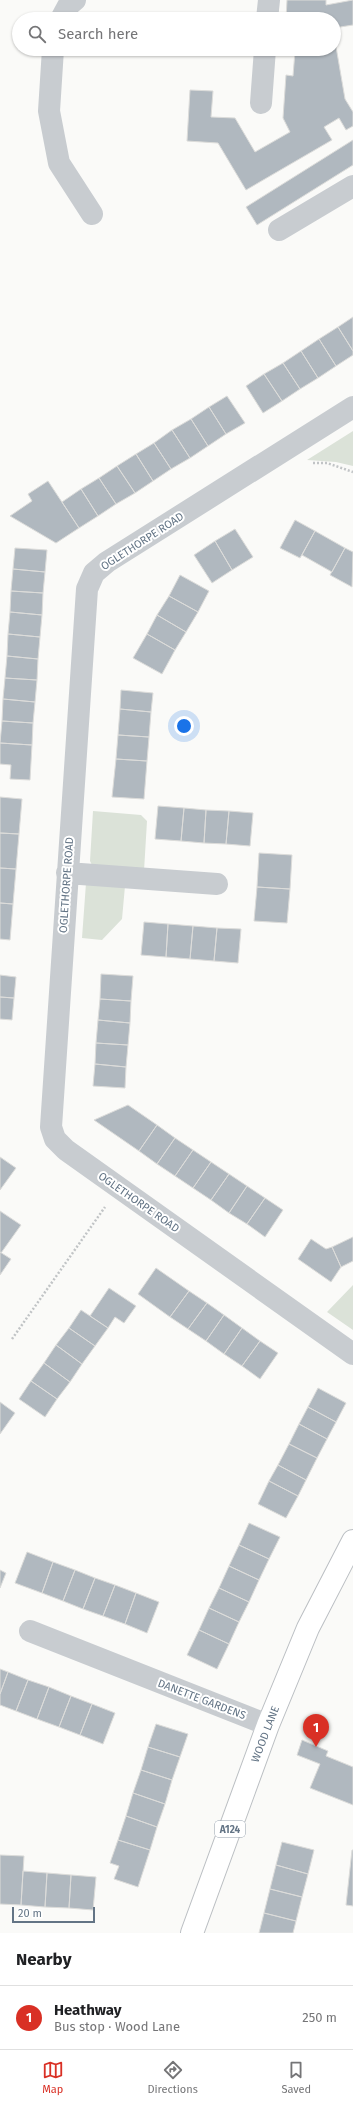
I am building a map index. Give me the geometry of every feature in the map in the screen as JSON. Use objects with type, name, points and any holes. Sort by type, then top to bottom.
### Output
[{"type":"main road","name":"WOOD LANE","points":[[192,1933],[268,1725],[308,1628],[353,1541]]},
{"type":"street","points":[[268,12],[269,0]]},
{"type":"street","points":[[53,56],[49,111],[60,163],[92,214]]},
{"type":"street","points":[[261,103],[264,56]]},
{"type":"street","points":[[279,230],[353,186]]},
{"type":"street","name":"OGLETHORPE ROAD","points":[[353,407],[287,447],[107,562],[94,572],[87,589],[51,1127],[55,1139],[66,1150],[353,1354]]},
{"type":"street","points":[[67,873],[217,884]]},
{"type":"street","name":"DANETTE GARDENS","points":[[30,1631],[268,1725]]},
{"type":"path","points":[[287,447],[297,462],[328,463],[353,472]]},
{"type":"path","points":[[12,1338],[119,1187]]},
{"type":"shaded area","points":[[353,431],[353,466],[336,462],[307,460]]},
{"type":"shaded area","points":[[93,811],[141,815],[147,821],[144,871],[93,867],[90,861]]},
{"type":"shaded area","points":[[86,883],[125,886],[122,919],[102,940],[82,938]]},
{"type":"shaded area","points":[[353,1285],[353,1330],[327,1312]]},
{"type":"building","points":[[287,0],[326,0],[326,5],[353,0],[353,25],[341,27],[341,12],[286,12]]},
{"type":"building","points":[[295,56],[338,56],[345,99],[353,112],[353,126],[346,130],[339,118],[324,127],[332,140],[246,190],[218,143],[187,141],[190,90],[213,91],[211,117],[235,118],[255,152],[290,132],[283,118],[286,75],[293,76]]},
{"type":"building","points":[[353,140],[353,165],[257,225],[246,207]]},
{"type":"building","points":[[353,317],[353,351],[338,327]]},
{"type":"building","points":[[338,327],[353,351],[353,355],[336,366],[319,339]]},
{"type":"building","points":[[319,339],[336,366],[318,378],[301,351]]},
{"type":"building","points":[[301,351],[318,378],[300,389],[283,363]]},
{"type":"building","points":[[283,363],[300,389],[282,401],[264,374]]},
{"type":"building","points":[[264,374],[282,401],[263,413],[246,386]]},
{"type":"building","points":[[227,396],[245,423],[226,434],[209,407]]},
{"type":"building","points":[[209,407],[226,434],[208,446],[191,419]]},
{"type":"building","points":[[191,419],[208,446],[190,458],[172,430]]},
{"type":"building","points":[[172,430],[190,458],[171,469],[154,443]]},
{"type":"building","points":[[154,443],[171,469],[153,481],[136,454]]},
{"type":"building","points":[[136,454],[153,481],[135,493],[117,466]]},
{"type":"building","points":[[117,466],[135,493],[116,504],[99,478]]},
{"type":"building","points":[[99,478],[116,504],[98,516],[81,489]]},
{"type":"building","points":[[48,481],[79,528],[56,543],[10,516],[32,501],[28,494]]},
{"type":"building","points":[[81,489],[98,516],[79,528],[62,502]]},
{"type":"building","points":[[295,520],[315,531],[300,558],[280,548]]},
{"type":"building","points":[[235,529],[253,557],[232,570],[215,541]]},
{"type":"building","points":[[315,531],[345,548],[332,572],[302,555]]},
{"type":"building","points":[[215,541],[232,570],[212,583],[194,555]]},
{"type":"building","points":[[15,548],[47,550],[45,572],[13,569]]},
{"type":"building","points":[[345,548],[353,552],[352,587],[330,575]]},
{"type":"building","points":[[13,569],[45,572],[43,593],[11,591]]},
{"type":"building","points":[[180,575],[209,591],[198,612],[169,596]]},
{"type":"building","points":[[11,591],[43,593],[42,615],[10,612]]},
{"type":"building","points":[[169,596],[198,612],[186,632],[157,615]]},
{"type":"building","points":[[10,612],[42,615],[40,637],[8,634]]},
{"type":"building","points":[[157,615],[186,632],[175,650],[147,634]]},
{"type":"building","points":[[8,634],[40,637],[38,659],[7,656]]},
{"type":"building","points":[[147,634],[175,650],[162,674],[133,658]]},
{"type":"building","points":[[7,656],[38,659],[37,680],[5,678]]},
{"type":"building","points":[[5,678],[37,680],[35,702],[3,699]]},
{"type":"building","points":[[121,690],[153,693],[151,712],[120,709]]},
{"type":"building","points":[[3,699],[35,702],[33,723],[2,721]]},
{"type":"building","points":[[120,709],[151,712],[149,737],[118,735]]},
{"type":"building","points":[[2,721],[33,723],[32,745],[0,743]]},
{"type":"building","points":[[118,735],[149,737],[147,761],[116,759]]},
{"type":"building","points":[[0,743],[32,745],[30,780],[10,779],[11,765],[0,764]]},
{"type":"building","points":[[116,759],[147,761],[144,799],[112,797]]},
{"type":"building","points":[[0,797],[22,799],[19,834],[0,833]]},
{"type":"building","points":[[158,806],[184,808],[181,841],[155,839]]},
{"type":"building","points":[[184,808],[206,810],[204,843],[181,841]]},
{"type":"building","points":[[206,810],[229,811],[226,844],[204,843]]},
{"type":"building","points":[[229,811],[253,813],[250,846],[226,844]]},
{"type":"building","points":[[0,833],[19,834],[16,869],[0,868]]},
{"type":"building","points":[[259,853],[292,855],[290,889],[257,887]]},
{"type":"building","points":[[0,868],[16,869],[13,904],[0,903]]},
{"type":"building","points":[[257,887],[290,889],[287,923],[254,921]]},
{"type":"building","points":[[0,903],[13,904],[10,940],[0,939]]},
{"type":"building","points":[[144,922],[168,924],[166,957],[141,955]]},
{"type":"building","points":[[168,924],[193,926],[190,959],[166,957]]},
{"type":"building","points":[[193,926],[217,928],[214,961],[190,959]]},
{"type":"building","points":[[217,928],[241,929],[238,963],[214,961]]},
{"type":"building","points":[[101,974],[133,976],[131,1001],[100,999]]},
{"type":"building","points":[[0,975],[16,977],[14,998],[0,997]]},
{"type":"building","points":[[0,997],[14,998],[12,1020],[0,1019]]},
{"type":"building","points":[[100,999],[131,1001],[130,1023],[98,1020]]},
{"type":"building","points":[[98,1020],[130,1023],[128,1045],[96,1043]]},
{"type":"building","points":[[96,1043],[128,1045],[126,1067],[95,1064]]},
{"type":"building","points":[[95,1064],[126,1067],[125,1088],[93,1086]]},
{"type":"building","points":[[128,1105],[157,1125],[139,1151],[94,1120]]},
{"type":"building","points":[[157,1125],[175,1138],[157,1164],[139,1151]]},
{"type":"building","points":[[175,1138],[193,1150],[175,1176],[157,1164]]},
{"type":"building","points":[[193,1150],[211,1162],[193,1188],[175,1176]]},
{"type":"building","points":[[0,1157],[16,1168],[0,1190]]},
{"type":"building","points":[[211,1162],[229,1174],[211,1200],[193,1188]]},
{"type":"building","points":[[229,1174],[247,1186],[229,1213],[211,1200]]},
{"type":"building","points":[[247,1186],[265,1198],[247,1224],[229,1213]]},
{"type":"building","points":[[265,1198],[283,1210],[265,1237],[247,1224]]},
{"type":"building","points":[[0,1211],[21,1225],[1,1253],[0,1252]]},
{"type":"building","points":[[353,1237],[353,1261],[341,1267],[332,1247]]},
{"type":"building","points":[[311,1239],[326,1249],[332,1247],[341,1267],[331,1282],[298,1259]]},
{"type":"building","points":[[0,1252],[11,1259],[0,1275]]},
{"type":"building","points":[[156,1268],[189,1291],[170,1317],[138,1294]]},
{"type":"building","points":[[109,1288],[136,1306],[124,1323],[115,1317],[108,1328],[90,1316]]},
{"type":"building","points":[[189,1291],[207,1303],[188,1329],[170,1317]]},
{"type":"building","points":[[207,1303],[224,1315],[206,1341],[188,1329]]},
{"type":"building","points":[[81,1310],[108,1328],[95,1346],[69,1328]]},
{"type":"building","points":[[224,1315],[242,1328],[224,1354],[206,1341]]},
{"type":"building","points":[[69,1328],[95,1346],[82,1364],[56,1345]]},
{"type":"building","points":[[242,1328],[260,1341],[242,1366],[224,1354]]},
{"type":"building","points":[[260,1341],[278,1353],[260,1379],[242,1366]]},
{"type":"building","points":[[56,1345],[82,1364],[70,1382],[44,1363]]},
{"type":"building","points":[[44,1363],[70,1382],[57,1399],[31,1381]]},
{"type":"building","points":[[31,1381],[57,1399],[45,1417],[19,1399]]},
{"type":"building","points":[[318,1388],[346,1403],[336,1422],[308,1407]]},
{"type":"building","points":[[0,1402],[15,1413],[0,1434]]},
{"type":"building","points":[[308,1407],[336,1422],[327,1439],[299,1424]]},
{"type":"building","points":[[299,1424],[327,1439],[317,1458],[289,1444]]},
{"type":"building","points":[[289,1444],[317,1458],[306,1480],[278,1465]]},
{"type":"building","points":[[278,1465],[306,1480],[298,1496],[269,1481]]},
{"type":"building","points":[[269,1481],[298,1496],[286,1518],[258,1504]]},
{"type":"building","points":[[249,1523],[280,1537],[269,1559],[239,1545]]},
{"type":"building","points":[[239,1545],[269,1559],[259,1580],[229,1566]]},
{"type":"building","points":[[27,1552],[53,1562],[42,1593],[15,1583]]},
{"type":"building","points":[[53,1562],[75,1570],[63,1601],[42,1593]]},
{"type":"building","points":[[229,1566],[259,1580],[249,1602],[219,1588]]},
{"type":"building","points":[[0,1570],[6,1573],[0,1588]]},
{"type":"building","points":[[75,1570],[95,1578],[83,1609],[63,1601]]},
{"type":"building","points":[[95,1578],[115,1585],[103,1616],[83,1609]]},
{"type":"building","points":[[115,1585],[136,1593],[125,1624],[103,1616]]},
{"type":"building","points":[[219,1588],[249,1602],[239,1622],[209,1608]]},
{"type":"building","points":[[136,1593],[159,1602],[147,1633],[125,1624]]},
{"type":"building","points":[[209,1608],[239,1622],[229,1644],[199,1630]]},
{"type":"building","points":[[199,1630],[229,1644],[217,1669],[187,1655]]},
{"type":"building","points":[[0,1669],[8,1672],[0,1694]]},
{"type":"building","points":[[8,1672],[28,1680],[16,1711],[0,1705],[0,1694]]},
{"type":"building","points":[[28,1680],[49,1687],[37,1719],[16,1711]]},
{"type":"building","points":[[49,1687],[71,1696],[59,1727],[37,1719]]},
{"type":"building","points":[[71,1696],[92,1704],[80,1735],[59,1727]]},
{"type":"building","points":[[92,1704],[115,1713],[103,1744],[80,1735]]},
{"type":"building","points":[[156,1724],[188,1734],[180,1757],[148,1747]]},
{"type":"building","points":[[302,1740],[328,1751],[326,1756],[353,1767],[353,1805],[310,1788],[320,1764],[297,1755]]},
{"type":"building","points":[[148,1747],[180,1757],[172,1780],[141,1770]]},
{"type":"building","points":[[141,1770],[172,1780],[165,1804],[133,1793]]},
{"type":"building","points":[[133,1793],[165,1804],[157,1827],[126,1816]]},
{"type":"building","points":[[126,1816],[157,1827],[150,1850],[118,1840]]},
{"type":"building","points":[[118,1840],[150,1850],[138,1887],[114,1879],[119,1866],[110,1863]]},
{"type":"building","points":[[282,1842],[314,1850],[308,1874],[276,1865]]},
{"type":"building","points":[[353,1850],[353,1906],[346,1905]]},
{"type":"building","points":[[0,1855],[24,1856],[21,1905],[0,1904]]},
{"type":"building","points":[[276,1865],[308,1874],[302,1897],[270,1889]]},
{"type":"building","points":[[23,1871],[47,1873],[45,1907],[21,1905]]},
{"type":"building","points":[[47,1873],[71,1875],[69,1908],[45,1907]]},
{"type":"building","points":[[71,1875],[96,1877],[93,1910],[69,1908]]},
{"type":"building","points":[[270,1889],[302,1897],[296,1921],[264,1913]]},
{"type":"building","points":[[264,1913],[296,1921],[293,1933],[259,1933]]},
{"type":"place","name":"Heathway","points":[[316,1747]]}]
